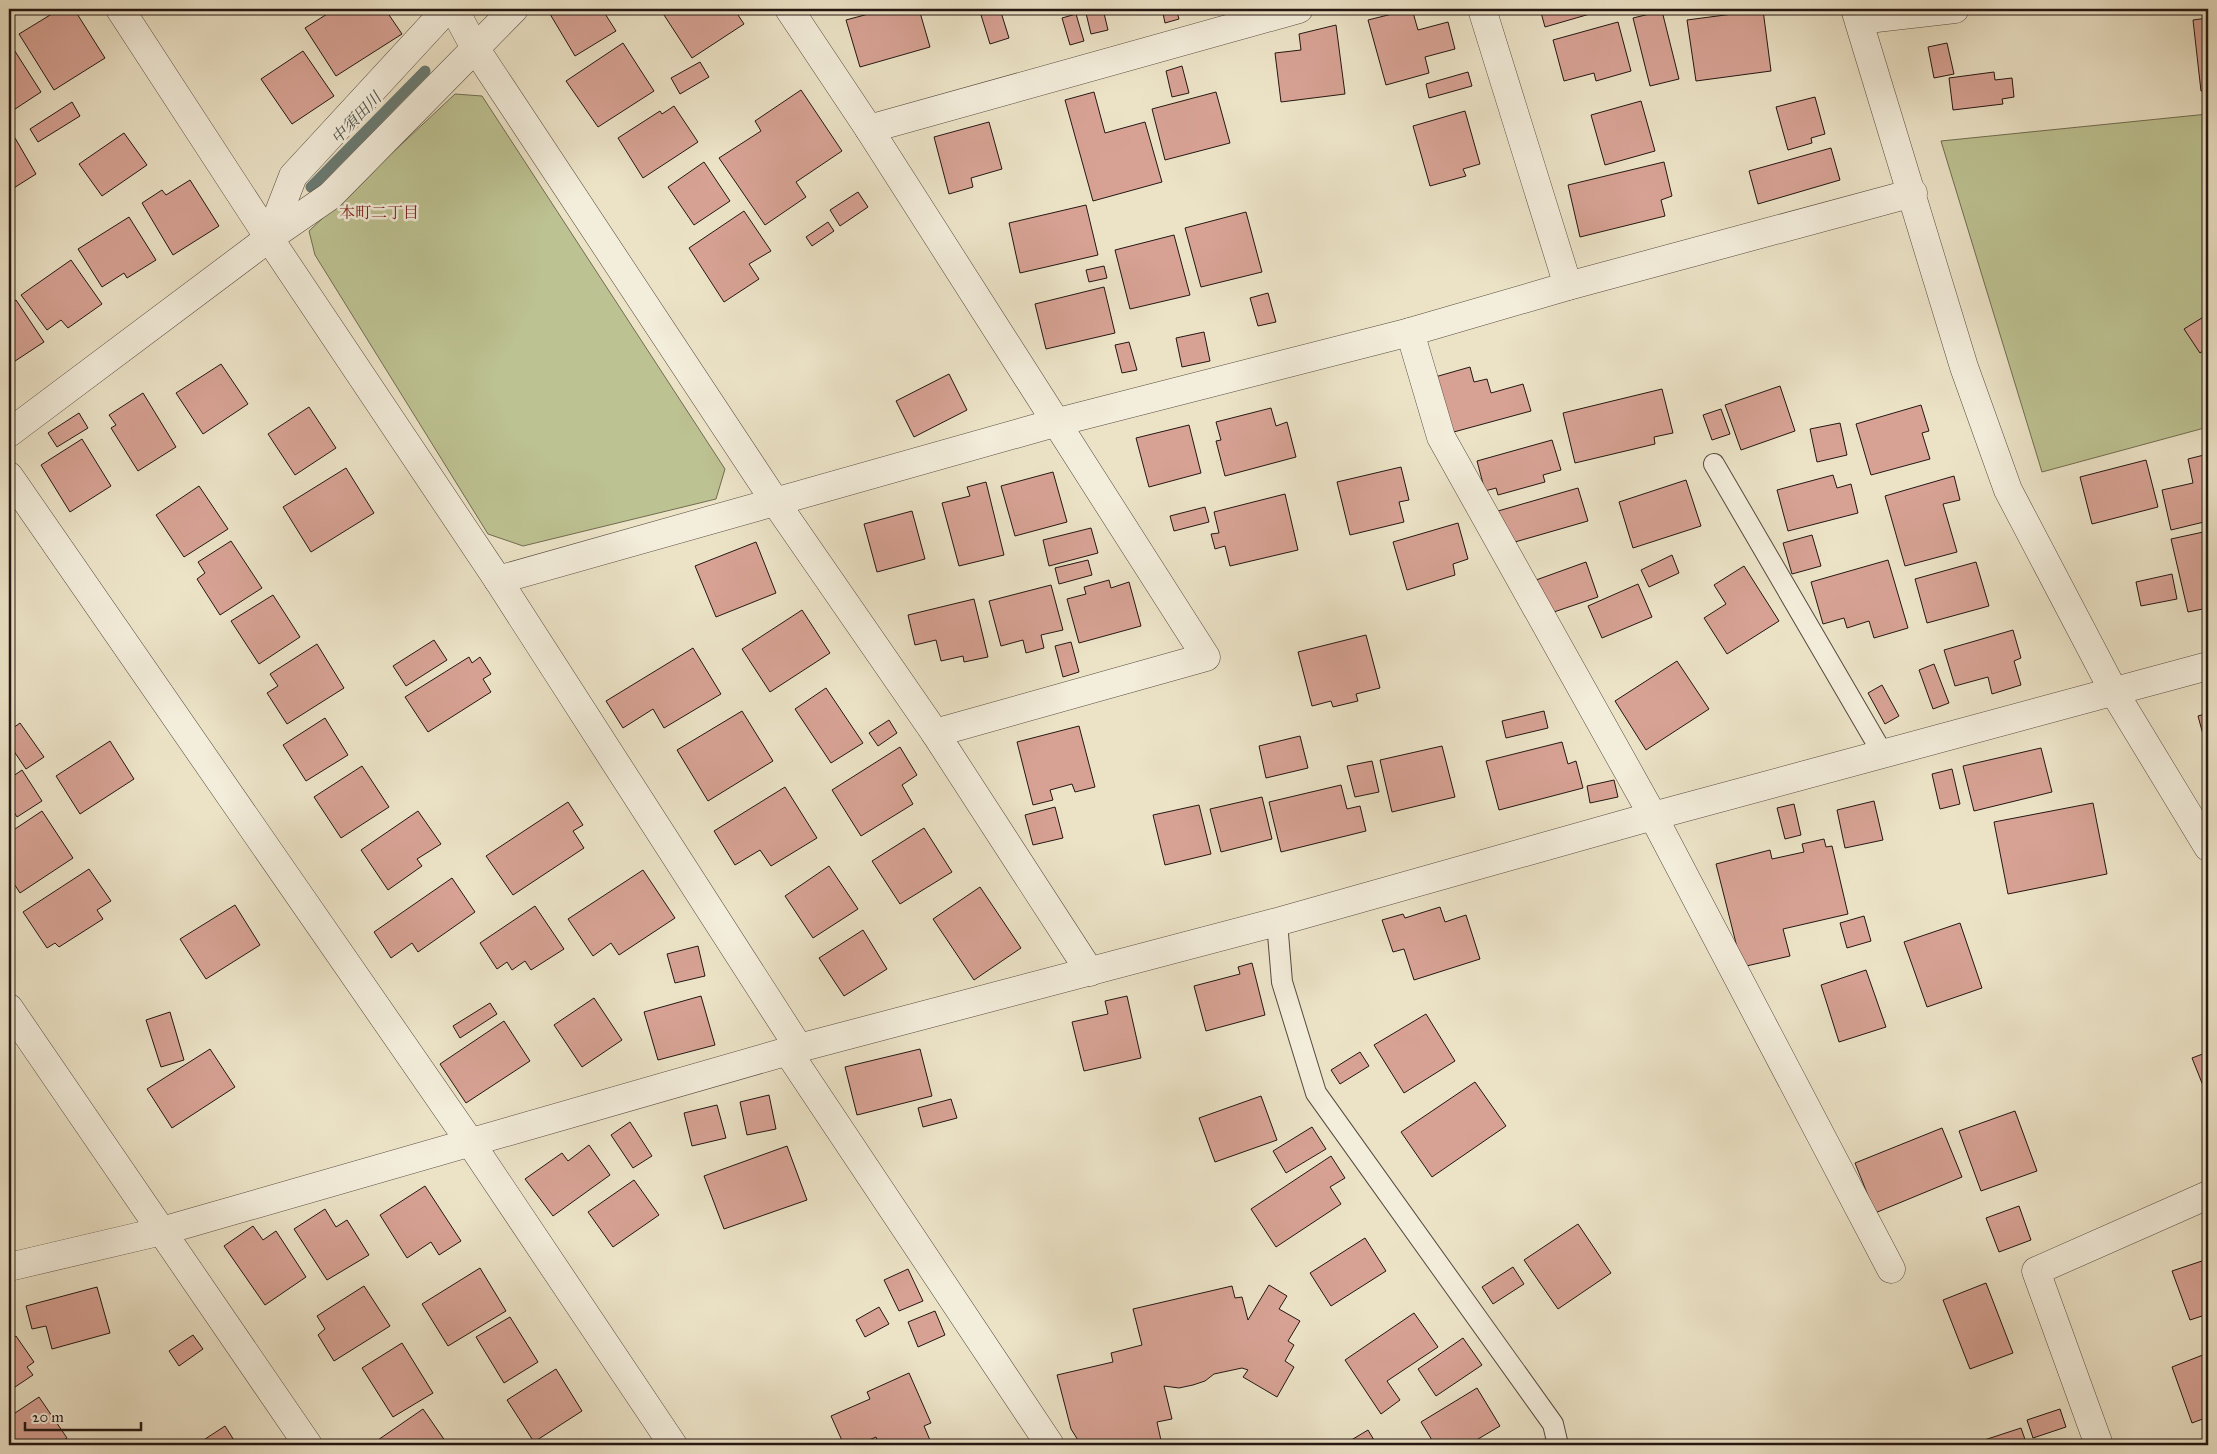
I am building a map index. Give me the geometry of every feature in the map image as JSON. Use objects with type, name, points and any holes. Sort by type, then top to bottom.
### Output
[{"type":"street","points":[[120,9],[269,238],[498,580],[794,1050],[1050,1445]]},
{"type":"street","points":[[269,238],[292,176],[447,9]]},
{"type":"street","points":[[454,9],[475,48],[776,503],[934,733],[1090,972]]},
{"type":"street","points":[[9,433],[269,238],[330,196],[514,9]]},
{"type":"street","points":[[789,9],[869,129],[1058,422],[1206,657],[934,733]]},
{"type":"street","points":[[869,129],[1300,9]]},
{"type":"street","points":[[1482,9],[1568,286]]},
{"type":"street","points":[[1955,9],[1857,14],[1913,193],[1964,367],[2008,490],[2114,692],[2208,847]]},
{"type":"street","points":[[498,580],[1058,422],[1410,332],[1568,286],[1913,193]]},
{"type":"street","points":[[1410,332],[1440,437],[1653,816],[1890,1269]]},
{"type":"street","points":[[9,476],[470,1142],[673,1445]]},
{"type":"street","points":[[9,1267],[162,1231],[794,1050],[1277,922],[1653,816],[2208,666]]},
{"type":"street","points":[[9,1008],[308,1445]]},
{"type":"street","points":[[2100,1445],[2036,1271],[2208,1195]]},
{"type":"lane","points":[[1714,464],[1883,754]]},
{"type":"lane","points":[[1277,922],[1282,982],[1316,1092],[1553,1424],[1558,1445]]},
{"type":"green space","points":[[455,94],[482,96],[725,469],[716,499],[523,546],[488,534],[315,255],[309,231]]},
{"type":"green space","points":[[2208,114],[2208,427],[2042,472],[1941,141]]},
{"type":"building","points":[[60,9],[74,9],[105,58],[54,90],[19,34]]},
{"type":"building","points":[[335,9],[385,9],[402,34],[336,76],[305,28]]},
{"type":"building","points":[[547,9],[602,9],[616,31],[575,56]]},
{"type":"building","points":[[673,9],[734,9],[744,24],[692,58],[664,15]]},
{"type":"building","points":[[887,9],[919,9],[930,47],[860,67],[846,20]]},
{"type":"building","points":[[1000,9],[1009,38],[990,44],[981,15]]},
{"type":"building","points":[[1085,9],[1103,9],[1108,30],[1091,34]]},
{"type":"building","points":[[1162,9],[1176,9],[1179,19],[1165,23]]},
{"type":"building","points":[[1412,9],[1418,30],[1448,22],[1455,49],[1425,57],[1429,73],[1386,85],[1368,20]]},
{"type":"building","points":[[1540,9],[1607,9],[1545,27]]},
{"type":"building","points":[[1763,10],[1771,71],[1696,81],[1687,20]]},
{"type":"building","points":[[1662,11],[1679,79],[1650,86],[1633,18]]},
{"type":"building","points":[[1076,14],[1084,41],[1070,45],[1062,18]]},
{"type":"building","points":[[2208,18],[2208,90],[2201,91],[2193,20]]},
{"type":"building","points":[[1618,22],[1631,71],[1596,81],[1594,73],[1564,81],[1553,40]]},
{"type":"building","points":[[1336,25],[1345,94],[1281,102],[1275,53],[1301,50],[1299,34]]},
{"type":"building","points":[[623,43],[654,91],[598,127],[566,81]]},
{"type":"building","points":[[1947,43],[1954,74],[1934,78],[1928,47]]},
{"type":"building","points":[[11,45],[41,92],[9,113],[9,46]]},
{"type":"building","points":[[303,51],[334,96],[292,124],[261,79]]},
{"type":"building","points":[[700,62],[709,77],[680,94],[671,78]]},
{"type":"building","points":[[1182,66],[1189,93],[1172,97],[1166,71]]},
{"type":"building","points":[[1468,72],[1472,86],[1429,98],[1426,84]]},
{"type":"building","points":[[1994,72],[1995,80],[2012,78],[2014,97],[2002,99],[2003,104],[1953,110],[1949,78]]},
{"type":"building","points":[[801,90],[842,151],[796,182],[806,197],[765,225],[719,158],[761,131],[755,121]]},
{"type":"building","points":[[1094,92],[1105,133],[1145,122],[1162,182],[1093,201],[1065,100]]},
{"type":"building","points":[[1216,92],[1230,143],[1165,160],[1152,109]]},
{"type":"building","points":[[1815,97],[1825,134],[1811,138],[1812,143],[1788,150],[1776,107]]},
{"type":"building","points":[[1641,101],[1655,151],[1605,165],[1591,115]]},
{"type":"building","points":[[72,102],[80,116],[38,142],[30,129]]},
{"type":"building","points":[[674,106],[698,142],[643,178],[618,138],[660,111],[662,114]]},
{"type":"building","points":[[1465,111],[1480,164],[1463,169],[1466,176],[1430,186],[1413,126]]},
{"type":"building","points":[[989,122],[1002,169],[971,178],[973,187],[949,194],[934,137]]},
{"type":"building","points":[[124,133],[147,165],[102,196],[79,164]]},
{"type":"building","points":[[15,138],[36,174],[9,191],[9,142]]},
{"type":"building","points":[[1831,148],[1840,180],[1758,204],[1749,171]]},
{"type":"building","points":[[704,162],[730,201],[694,225],[668,187]]},
{"type":"building","points":[[1664,162],[1672,196],[1661,200],[1665,216],[1580,237],[1568,185]]},
{"type":"building","points":[[190,180],[219,226],[173,255],[142,203],[162,190],[166,195]]},
{"type":"building","points":[[858,192],[868,207],[840,226],[830,210]]},
{"type":"building","points":[[1086,205],[1098,255],[1020,273],[1009,223]]},
{"type":"building","points":[[744,211],[771,251],[749,264],[759,279],[724,302],[689,248]]},
{"type":"building","points":[[1246,212],[1262,272],[1201,287],[1185,228]]},
{"type":"building","points":[[129,217],[156,260],[127,278],[124,273],[102,287],[78,249]]},
{"type":"building","points":[[828,222],[834,231],[812,246],[806,237]]},
{"type":"building","points":[[1174,235],[1190,295],[1130,309],[1115,250]]},
{"type":"building","points":[[71,260],[102,304],[68,328],[61,320],[47,330],[21,295]]},
{"type":"building","points":[[1104,266],[1107,278],[1089,282],[1086,270]]},
{"type":"building","points":[[1104,287],[1115,333],[1046,349],[1035,304]]},
{"type":"building","points":[[1268,293],[1276,322],[1258,326],[1250,298]]},
{"type":"building","points":[[16,300],[44,342],[9,365],[9,305]]},
{"type":"building","points":[[2205,316],[2208,322],[2208,347],[2200,353],[2184,329]]},
{"type":"building","points":[[1204,332],[1210,361],[1182,367],[1176,338]]},
{"type":"building","points":[[1129,342],[1137,370],[1122,373],[1115,345]]},
{"type":"building","points":[[221,364],[248,404],[203,434],[176,393]]},
{"type":"building","points":[[1470,367],[1474,382],[1487,379],[1491,393],[1523,384],[1531,411],[1450,433],[1435,377]]},
{"type":"building","points":[[949,374],[967,410],[914,437],[896,401]]},
{"type":"building","points":[[1780,386],[1795,431],[1741,450],[1725,405]]},
{"type":"building","points":[[1662,389],[1673,433],[1654,437],[1655,444],[1575,463],[1563,413]]},
{"type":"building","points":[[143,393],[176,447],[138,471],[111,428],[116,425],[109,415]]},
{"type":"building","points":[[1921,405],[1929,431],[1922,433],[1930,459],[1871,475],[1856,424]]},
{"type":"building","points":[[309,407],[336,448],[295,475],[268,434]]},
{"type":"building","points":[[1271,408],[1276,426],[1287,422],[1296,457],[1225,476],[1216,441],[1221,440],[1216,422]]},
{"type":"building","points":[[1721,409],[1730,434],[1712,440],[1703,415]]},
{"type":"building","points":[[79,413],[88,428],[57,447],[48,433]]},
{"type":"building","points":[[1840,423],[1847,455],[1817,462],[1810,429]]},
{"type":"building","points":[[1189,425],[1201,473],[1149,487],[1136,438]]},
{"type":"building","points":[[82,439],[111,486],[70,512],[41,465]]},
{"type":"building","points":[[1552,440],[1561,470],[1543,475],[1545,482],[1498,495],[1496,488],[1485,491],[1477,461]]},
{"type":"building","points":[[2208,454],[2208,521],[2171,530],[2162,490],[2193,483],[2188,459]]},
{"type":"building","points":[[2146,460],[2158,507],[2092,524],[2080,477]]},
{"type":"building","points":[[1401,467],[1409,500],[1399,502],[1404,522],[1350,535],[1337,482]]},
{"type":"building","points":[[346,468],[374,513],[311,552],[283,507]]},
{"type":"building","points":[[1053,472],[1067,522],[1015,536],[1001,486]]},
{"type":"building","points":[[1833,475],[1837,488],[1851,484],[1858,513],[1788,531],[1777,490]]},
{"type":"building","points":[[1954,476],[1960,500],[1943,504],[1957,552],[1905,566],[1885,496]]},
{"type":"building","points":[[1686,480],[1701,526],[1633,548],[1619,502]]},
{"type":"building","points":[[986,482],[1004,555],[959,566],[942,503],[970,496],[967,487]]},
{"type":"building","points":[[199,486],[228,529],[184,557],[156,515]]},
{"type":"building","points":[[1578,488],[1588,521],[1508,544],[1498,511]]},
{"type":"building","points":[[1285,494],[1298,550],[1230,566],[1225,546],[1215,549],[1211,534],[1219,533],[1214,512]]},
{"type":"building","points":[[1205,507],[1209,522],[1174,531],[1170,516]]},
{"type":"building","points":[[912,511],[925,559],[877,572],[864,524]]},
{"type":"building","points":[[1458,523],[1468,559],[1453,564],[1455,575],[1407,590],[1393,542]]},
{"type":"building","points":[[1091,528],[1098,553],[1049,566],[1043,540]]},
{"type":"building","points":[[2208,531],[2208,608],[2188,612],[2171,539]]},
{"type":"building","points":[[1812,535],[1821,566],[1792,574],[1783,543]]},
{"type":"building","points":[[231,541],[262,588],[220,615],[197,579],[205,573],[198,562]]},
{"type":"building","points":[[756,542],[776,593],[716,617],[695,566]]},
{"type":"building","points":[[1672,555],[1679,573],[1649,587],[1641,570]]},
{"type":"building","points":[[1088,560],[1092,575],[1059,584],[1055,568]]},
{"type":"building","points":[[1888,560],[1908,628],[1874,638],[1869,621],[1847,628],[1844,618],[1823,624],[1811,582]]},
{"type":"building","points":[[1586,562],[1598,597],[1548,614],[1536,580]]},
{"type":"building","points":[[1976,562],[1989,606],[1927,623],[1915,579]]},
{"type":"building","points":[[1744,566],[1779,621],[1727,654],[1704,618],[1726,604],[1714,585]]},
{"type":"building","points":[[2172,574],[2177,599],[2141,606],[2136,582]]},
{"type":"building","points":[[1109,580],[1111,588],[1129,582],[1141,626],[1079,643],[1067,599],[1086,594],[1084,587]]},
{"type":"building","points":[[1638,584],[1652,617],[1602,638],[1588,606]]},
{"type":"building","points":[[1051,585],[1063,630],[1041,635],[1044,648],[1026,653],[1023,640],[1001,646],[989,601]]},
{"type":"building","points":[[273,595],[300,637],[259,664],[231,621]]},
{"type":"building","points":[[974,599],[988,657],[964,662],[963,656],[941,661],[936,640],[915,645],[908,615]]},
{"type":"building","points":[[802,610],[830,653],[770,692],[742,649]]},
{"type":"building","points":[[2013,630],[2021,658],[2014,661],[2021,685],[1992,694],[1988,677],[1955,686],[1944,650]]},
{"type":"building","points":[[1366,635],[1380,688],[1356,694],[1358,701],[1333,707],[1331,701],[1312,706],[1298,652]]},
{"type":"building","points":[[434,640],[447,660],[406,686],[393,666]]},
{"type":"building","points":[[1071,642],[1079,672],[1063,677],[1055,646]]},
{"type":"building","points":[[317,644],[344,688],[287,724],[267,693],[278,686],[270,674]]},
{"type":"building","points":[[693,648],[721,694],[664,728],[653,709],[623,728],[606,701]]},
{"type":"building","points":[[469,657],[472,663],[480,657],[491,674],[483,679],[491,692],[428,732],[405,697]]},
{"type":"building","points":[[1677,661],[1709,709],[1646,750],[1615,701]]},
{"type":"building","points":[[1934,664],[1949,703],[1933,709],[1919,670]]},
{"type":"building","points":[[1882,685],[1899,716],[1885,724],[1868,693]]},
{"type":"building","points":[[826,688],[863,743],[831,763],[795,709]]},
{"type":"building","points":[[742,711],[773,761],[708,801],[677,750]]},
{"type":"building","points":[[1544,711],[1548,728],[1506,738],[1502,721]]},
{"type":"building","points":[[2208,713],[2208,753],[2198,716]]},
{"type":"building","points":[[325,718],[348,755],[306,781],[283,745]]},
{"type":"building","points":[[889,720],[897,733],[878,746],[869,733]]},
{"type":"building","points":[[20,723],[44,757],[26,769],[9,744],[9,731]]},
{"type":"building","points":[[1079,726],[1095,787],[1075,792],[1072,784],[1050,790],[1053,800],[1033,805],[1017,742]]},
{"type":"building","points":[[1300,736],[1308,768],[1266,778],[1259,746]]},
{"type":"building","points":[[110,741],[134,779],[80,814],[56,776]]},
{"type":"building","points":[[1562,742],[1568,764],[1576,761],[1583,788],[1499,810],[1486,761]]},
{"type":"building","points":[[1442,746],[1455,797],[1392,812],[1380,760]]},
{"type":"building","points":[[900,747],[917,775],[902,785],[913,804],[861,836],[832,790]]},
{"type":"building","points":[[2041,748],[2052,792],[1974,811],[1963,766]]},
{"type":"building","points":[[1372,761],[1379,792],[1355,797],[1347,766]]},
{"type":"building","points":[[362,766],[389,807],[341,838],[314,797]]},
{"type":"building","points":[[1952,769],[1960,804],[1940,809],[1932,774]]},
{"type":"building","points":[[22,770],[42,801],[17,817],[9,804],[9,779]]},
{"type":"building","points":[[1614,780],[1618,797],[1590,803],[1587,786]]},
{"type":"building","points":[[1341,785],[1347,809],[1360,806],[1366,831],[1281,852],[1269,802]]},
{"type":"building","points":[[785,787],[817,838],[771,866],[760,850],[735,865],[714,831]]},
{"type":"building","points":[[1262,797],[1272,839],[1221,852],[1210,809]]},
{"type":"building","points":[[1874,801],[1883,840],[1845,848],[1837,810]]},
{"type":"building","points":[[568,802],[583,825],[573,831],[584,848],[513,895],[486,856]]},
{"type":"building","points":[[2093,803],[2107,874],[2008,894],[1994,822]]},
{"type":"building","points":[[1794,804],[1801,835],[1785,839],[1777,808]]},
{"type":"building","points":[[1199,805],[1211,854],[1165,865],[1153,815]]},
{"type":"building","points":[[1055,807],[1063,838],[1033,845],[1025,815]]},
{"type":"building","points":[[42,811],[73,858],[20,893],[9,876],[9,833]]},
{"type":"building","points":[[418,811],[441,844],[417,859],[422,866],[388,890],[361,850]]},
{"type":"building","points":[[924,828],[952,872],[900,904],[872,861]]},
{"type":"building","points":[[1824,839],[1826,847],[1832,846],[1848,914],[1783,929],[1790,956],[1742,967],[1716,864],[1770,850],[1772,859],[1804,852],[1802,844]]},
{"type":"building","points":[[829,866],[858,909],[813,938],[785,896]]},
{"type":"building","points":[[89,869],[111,901],[97,910],[103,919],[59,947],[55,943],[47,948],[23,912]]},
{"type":"building","points":[[643,870],[675,918],[619,955],[611,943],[593,956],[568,919]]},
{"type":"building","points":[[452,878],[475,912],[418,952],[412,943],[391,958],[374,932]]},
{"type":"building","points":[[980,887],[1021,948],[974,980],[933,919]]},
{"type":"building","points":[[235,905],[260,945],[206,979],[180,939]]},
{"type":"building","points":[[535,906],[564,949],[531,970],[525,961],[512,970],[507,962],[497,969],[480,943]]},
{"type":"building","points":[[1440,907],[1445,922],[1466,915],[1480,959],[1414,980],[1404,949],[1393,952],[1382,920],[1403,914],[1405,918]]},
{"type":"building","points":[[1864,916],[1871,941],[1847,948],[1840,923]]},
{"type":"building","points":[[1960,923],[1982,988],[1927,1007],[1904,942]]},
{"type":"building","points":[[863,930],[887,969],[844,996],[819,958]]},
{"type":"building","points":[[698,946],[705,976],[675,983],[667,954]]},
{"type":"building","points":[[1252,963],[1265,1015],[1206,1031],[1194,986],[1240,974],[1238,967]]},
{"type":"building","points":[[1866,970],[1886,1027],[1839,1042],[1821,985]]},
{"type":"building","points":[[701,996],[715,1045],[658,1060],[644,1012]]},
{"type":"building","points":[[1127,996],[1141,1058],[1084,1071],[1072,1022],[1108,1014],[1105,1001]]},
{"type":"building","points":[[594,998],[622,1040],[582,1067],[554,1025]]},
{"type":"building","points":[[490,1003],[497,1014],[460,1038],[453,1026]]},
{"type":"building","points":[[170,1012],[184,1060],[161,1067],[146,1020]]},
{"type":"building","points":[[1426,1014],[1455,1061],[1404,1093],[1374,1045]]},
{"type":"building","points":[[504,1021],[530,1061],[466,1103],[440,1064]]},
{"type":"building","points":[[210,1049],[235,1087],[172,1128],[147,1089]]},
{"type":"building","points":[[920,1049],[932,1096],[857,1115],[845,1067]]},
{"type":"building","points":[[1360,1052],[1369,1066],[1340,1084],[1331,1070]]},
{"type":"building","points":[[2208,1052],[2208,1098],[2192,1058]]},
{"type":"building","points":[[1475,1082],[1506,1126],[1432,1177],[1401,1132]]},
{"type":"building","points":[[769,1095],[776,1129],[747,1135],[740,1102]]},
{"type":"building","points":[[1261,1096],[1277,1140],[1215,1162],[1199,1118]]},
{"type":"building","points":[[951,1099],[957,1118],[923,1127],[918,1108]]},
{"type":"building","points":[[717,1105],[726,1138],[692,1146],[684,1113]]},
{"type":"building","points":[[2015,1111],[2037,1171],[1981,1191],[1959,1131]]},
{"type":"building","points":[[630,1122],[652,1156],[633,1168],[611,1135]]},
{"type":"building","points":[[1312,1127],[1326,1149],[1286,1173],[1273,1151]]},
{"type":"building","points":[[1942,1128],[1962,1177],[1875,1213],[1855,1163]]},
{"type":"building","points":[[589,1145],[610,1175],[553,1216],[525,1179],[562,1153],[568,1161]]},
{"type":"building","points":[[787,1146],[807,1200],[724,1229],[704,1176]]},
{"type":"building","points":[[1331,1156],[1345,1178],[1330,1187],[1341,1204],[1276,1247],[1251,1209]]},
{"type":"building","points":[[634,1180],[659,1215],[613,1247],[588,1212]]},
{"type":"building","points":[[425,1186],[461,1241],[439,1255],[431,1242],[407,1258],[380,1215]]},
{"type":"building","points":[[2019,1206],[2031,1240],[1999,1252],[1986,1218]]},
{"type":"building","points":[[325,1209],[336,1227],[347,1220],[369,1255],[327,1280],[294,1229]]},
{"type":"building","points":[[1578,1224],[1611,1273],[1558,1309],[1524,1260]]},
{"type":"building","points":[[253,1226],[263,1240],[276,1231],[306,1277],[265,1305],[224,1246]]},
{"type":"building","points":[[1365,1238],[1386,1271],[1331,1306],[1310,1273]]},
{"type":"building","points":[[2208,1259],[2208,1314],[2190,1320],[2172,1271]]},
{"type":"building","points":[[1513,1267],[1524,1284],[1493,1304],[1482,1287]]},
{"type":"building","points":[[480,1268],[506,1311],[448,1346],[422,1304]]},
{"type":"building","points":[[908,1269],[923,1301],[899,1311],[884,1280]]},
{"type":"building","points":[[1986,1283],[2013,1353],[1970,1369],[1943,1300]]},
{"type":"building","points":[[1269,1285],[1287,1296],[1279,1309],[1300,1321],[1288,1341],[1294,1345],[1285,1361],[1294,1367],[1277,1397],[1243,1377],[1248,1370],[1242,1368],[1214,1374],[1205,1381],[1193,1385],[1179,1388],[1164,1386],[1172,1419],[1157,1422],[1162,1445],[1081,1445],[1071,1429],[1057,1375],[1113,1362],[1111,1353],[1142,1345],[1133,1309],[1232,1286],[1235,1298],[1242,1297],[1248,1320]]},
{"type":"building","points":[[364,1286],[390,1326],[334,1361],[318,1335],[325,1329],[317,1316]]},
{"type":"building","points":[[97,1287],[110,1333],[52,1349],[46,1326],[32,1329],[26,1306]]},
{"type":"building","points":[[879,1307],[889,1324],[865,1337],[856,1320]]},
{"type":"building","points":[[935,1311],[945,1335],[918,1347],[908,1322]]},
{"type":"building","points":[[1414,1313],[1438,1347],[1387,1381],[1400,1400],[1381,1414],[1345,1360]]},
{"type":"building","points":[[510,1317],[538,1362],[504,1383],[476,1337]]},
{"type":"building","points":[[193,1335],[203,1349],[179,1366],[169,1351]]},
{"type":"building","points":[[16,1336],[34,1362],[27,1367],[33,1375],[9,1391],[9,1341]]},
{"type":"building","points":[[1463,1338],[1482,1365],[1436,1396],[1418,1369]]},
{"type":"building","points":[[402,1343],[433,1393],[393,1417],[362,1368]]},
{"type":"building","points":[[2208,1353],[2208,1417],[2192,1423],[2172,1367]]},
{"type":"building","points":[[556,1369],[582,1411],[534,1442],[507,1400]]},
{"type":"building","points":[[909,1373],[931,1423],[924,1426],[932,1445],[879,1445],[876,1437],[857,1445],[844,1445],[831,1416],[870,1399],[867,1392]]},
{"type":"building","points":[[1477,1388],[1500,1426],[1468,1445],[1435,1445],[1421,1422]]},
{"type":"building","points":[[39,1397],[67,1438],[56,1445],[9,1445],[9,1417]]},
{"type":"building","points":[[423,1409],[448,1445],[378,1445],[375,1442]]},
{"type":"building","points":[[2060,1409],[2066,1427],[2033,1438],[2027,1420]]},
{"type":"building","points":[[225,1426],[237,1445],[196,1445]]},
{"type":"building","points":[[2021,1428],[2027,1445],[1969,1445]]},
{"type":"building","points":[[1368,1430],[1377,1445],[1343,1445]]},
{"type":"building","points":[[2037,1441],[2039,1445],[2027,1445]]},
{"type":"waterway","name":"中須田川","points":[[311,187],[425,71]]},
{"type":"district","name":"本町二丁目","points":[[379,212]]}]
